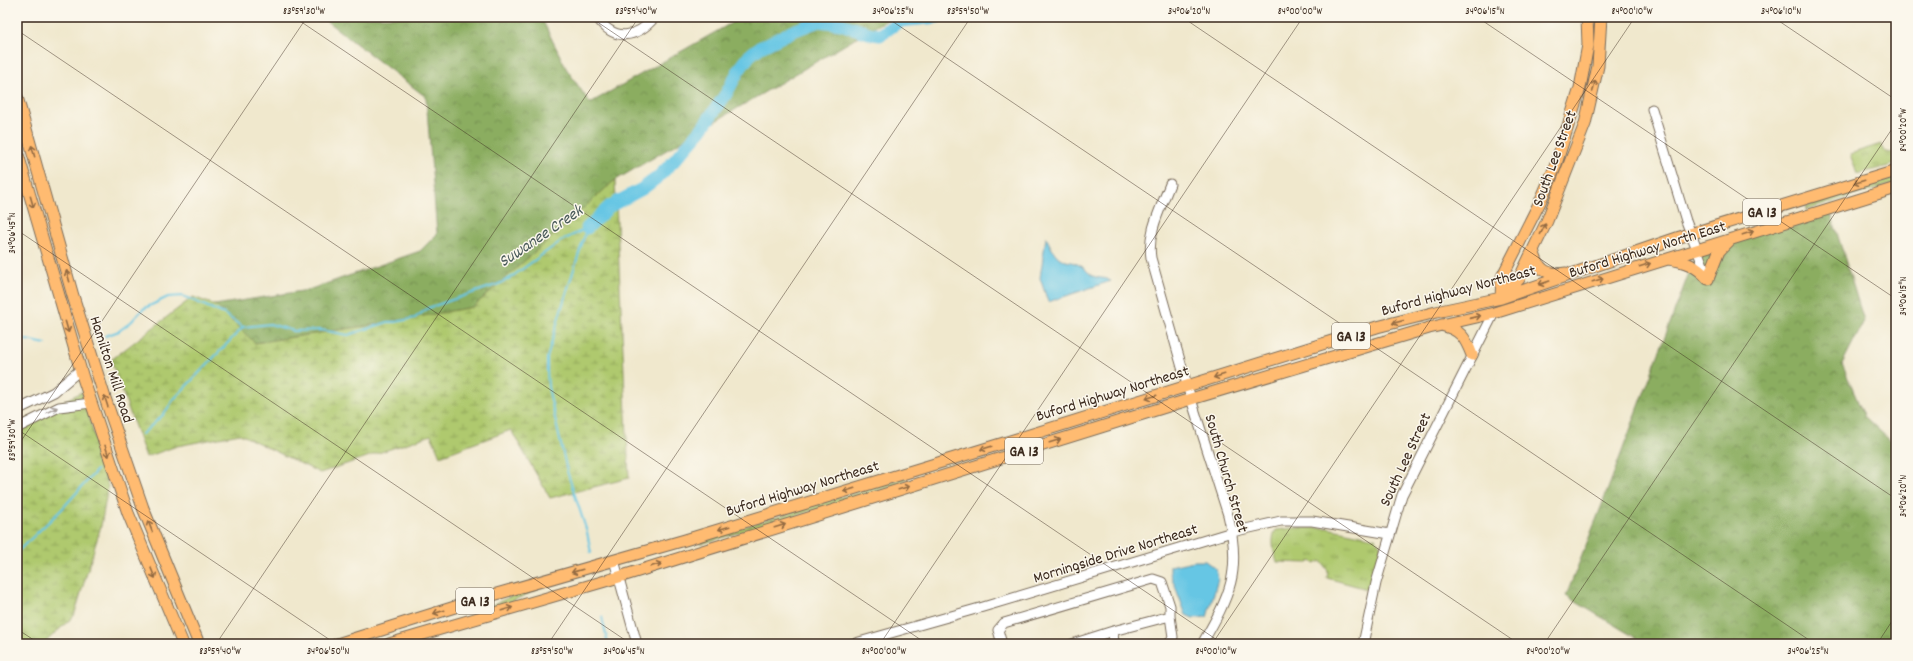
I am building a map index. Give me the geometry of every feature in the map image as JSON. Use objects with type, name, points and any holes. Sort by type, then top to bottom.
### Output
[{"type":"main road","name":"South Lee Street","points":[[1501,298],[1502,276],[1540,202],[1555,166],[1578,94],[1588,46],[1587,17]]},
{"type":"main road","name":"South Lee Street","points":[[1494,313],[1501,298],[1519,278],[1533,250],[1561,186],[1585,124],[1598,66],[1601,17]]},
{"type":"main road","name":"Hamilton Mill Road","points":[[17,97],[73,296],[105,398],[143,508],[198,642]]},
{"type":"main road","name":"Hamilton Mill Road","points":[[17,151],[80,370],[91,403],[128,512],[183,644]]},
{"type":"main road","name":"Buford Highway Northeast","points":[[337,644],[1378,327],[1436,312],[1501,298],[1580,270],[1691,234],[1896,171]]},
{"type":"main road","name":"Buford Highway North East","points":[[1429,328],[1494,313],[1896,188]]},
{"type":"main road","points":[[1708,280],[1719,251],[1732,238]]},
{"type":"main road","points":[[1533,250],[1537,264],[1544,270],[1558,274],[1580,270]]},
{"type":"main road","points":[[1665,259],[1681,261],[1695,266],[1701,270],[1708,280]]},
{"type":"main road","points":[[1441,325],[1461,333],[1467,340],[1472,355]]},
{"type":"main road","name":"Buford Highway Northeast","points":[[389,644],[619,576],[1191,399],[1429,328]]},
{"type":"street","points":[[597,17],[602,26],[610,32],[620,35],[632,34],[645,28],[655,17]]},
{"type":"street","points":[[1652,109],[1691,234],[1708,280]]},
{"type":"street","name":"South Church Street","points":[[1170,184],[1152,232],[1149,247],[1191,399],[1232,532],[1234,559],[1232,581],[1224,602],[1202,644]]},
{"type":"street","name":"South Lee Street","points":[[1363,644],[1376,583],[1402,495],[1414,468],[1494,313]]},
{"type":"street","points":[[17,410],[54,392],[80,370]]},
{"type":"street","points":[[17,428],[59,407],[91,403]]},
{"type":"street","name":"Morningside Drive Northeast","points":[[852,644],[976,609],[1232,532],[1281,522],[1312,521],[1390,534]]},
{"type":"street","points":[[614,560],[637,644]]},
{"type":"street","points":[[1002,644],[998,630],[1004,623],[1153,578],[1162,582],[1170,606],[1173,638],[1169,644]]},
{"type":"street","points":[[1072,644],[1113,631],[1170,616]]},
{"type":"street","points":[[1113,631],[1114,644]]},
{"type":"green space","points":[[321,17],[541,17],[566,68],[590,103],[742,17],[892,17],[614,181],[473,307],[391,322],[254,343],[215,305],[308,290],[420,251],[437,234],[426,97]]},
{"type":"green space","points":[[1881,144],[1886,153],[1896,152],[1896,164],[1857,174],[1850,154]]},
{"type":"green space","points":[[1896,178],[1896,183],[1807,210],[1806,207],[1821,201]]},
{"type":"green space","points":[[615,180],[629,478],[550,498],[511,430],[440,456],[431,435],[320,473],[240,434],[177,446],[146,457],[111,360],[193,297],[215,305],[255,343],[391,322],[473,307]]},
{"type":"green space","points":[[1829,207],[1864,321],[1842,364],[1864,416],[1896,446],[1896,644],[1646,644],[1566,596],[1699,246]]},
{"type":"green space","points":[[82,392],[108,486],[101,526],[74,616],[43,644],[17,644],[17,424]]},
{"type":"green space","points":[[906,477],[907,479],[888,488],[701,544],[700,543],[721,534]]},
{"type":"green space","points":[[1295,528],[1327,528],[1375,538],[1381,547],[1371,587],[1367,589],[1327,578],[1328,571],[1321,561],[1314,564],[1311,561],[1308,563],[1277,562],[1273,546],[1274,533],[1276,530]]},
{"type":"green space","points":[[536,589],[510,602],[486,609],[485,608],[512,596]]},
{"type":"water","points":[[1046,237],[1054,252],[1062,260],[1083,267],[1093,276],[1111,281],[1048,302],[1040,278]]},
{"type":"water","points":[[1194,561],[1205,561],[1216,569],[1218,579],[1207,617],[1193,618],[1186,615],[1170,573],[1170,566]]},
{"type":"waterway","name":"Suwanee Creek","points":[[587,228],[610,206],[642,189],[658,177],[673,162],[701,130],[726,94],[739,70],[750,55],[759,48],[793,31],[819,21],[841,24],[872,34],[880,35],[900,21],[937,17]]},
{"type":"waterway","points":[[587,228],[547,358],[547,370],[548,387],[567,471],[587,532],[591,553]]},
{"type":"waterway","name":"Suwanee Creek","points":[[105,336],[119,331],[131,322],[143,309],[168,297],[183,296],[224,314],[243,327],[270,324],[294,331],[321,330],[348,335],[388,322],[415,318],[428,308],[499,284],[510,278],[561,241],[587,228]]},
{"type":"waterway","points":[[142,434],[163,415],[174,399],[243,327]]},
{"type":"waterway","name":"Suwanee Creek","points":[[17,338],[46,344]]},
{"type":"waterway","points":[[17,552],[61,510],[97,470]]},
{"type":"waterway","points":[[602,617],[608,644]]}]
